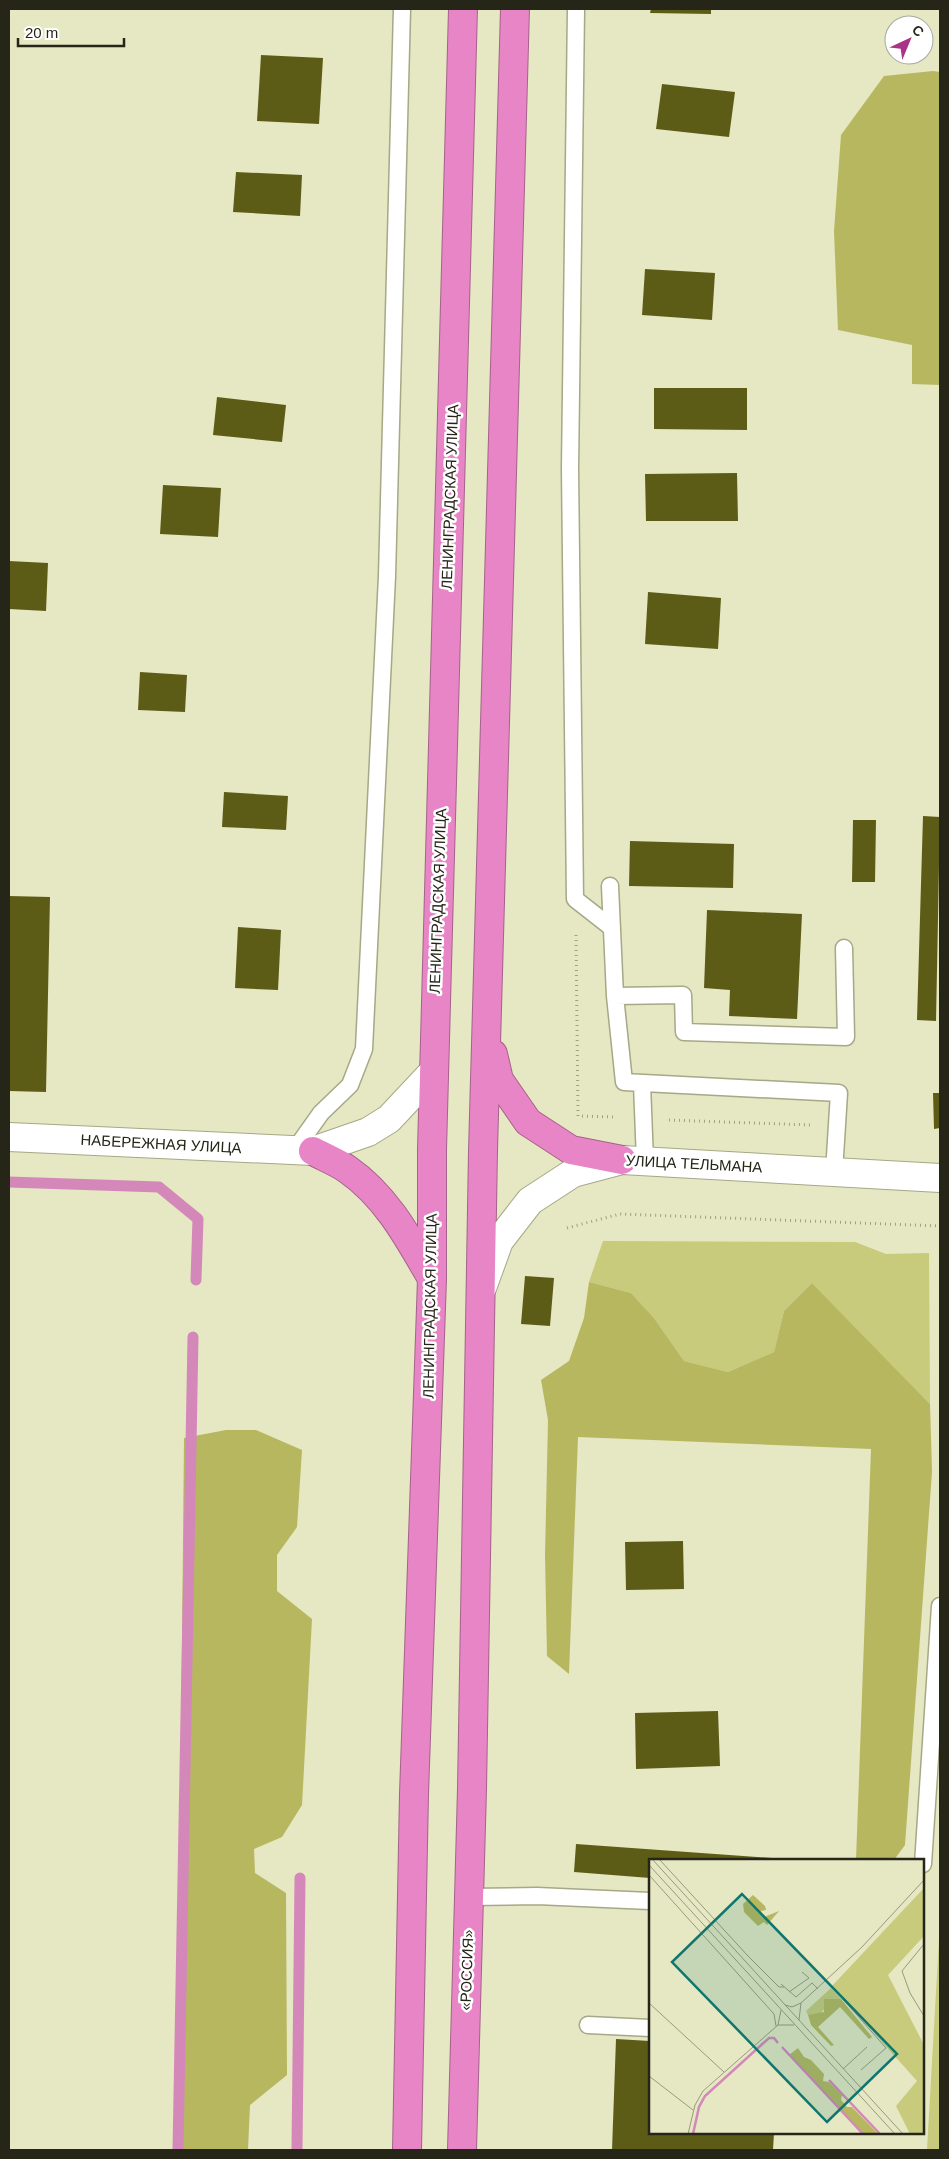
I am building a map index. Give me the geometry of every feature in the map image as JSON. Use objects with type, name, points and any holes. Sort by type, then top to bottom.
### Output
[{"type":"highway","name":"ЛЕНИНГРАДСКАЯ УЛИЦА","points":[[407,2150],[414,1794],[432,1279],[434,1071],[463,9]]},
{"type":"highway","points":[[482,1289],[487,1030],[515,9]]},
{"type":"highway","points":[[487,1030],[499,1080],[528,1122],[571,1150],[633,1160]]},
{"type":"highway","points":[[303,1151],[346,1168],[368,1186],[388,1208],[432,1279]]},
{"type":"highway","name":"«РОССИЯ»","points":[[462,2150],[472,1789],[482,1289]]},
{"type":"main road","points":[[303,1151],[368,1132],[389,1119],[434,1071]]},
{"type":"main road","name":"НАБЕРЕЖНАЯ УЛИЦА","points":[[9,1137],[303,1151]]},
{"type":"main road","name":"УЛИЦА ТЕЛЬМАНА","points":[[482,1289],[499,1241],[530,1201],[572,1173],[633,1160],[940,1178]]},
{"type":"lane","points":[[303,1151],[322,1114],[350,1085],[364,1049],[387,576],[402,9]]},
{"type":"lane","points":[[576,9],[570,469],[575,899],[612,928]]},
{"type":"lane","points":[[610,886],[615,996],[624,1082],[839,1093],[834,1172]]},
{"type":"lane","points":[[615,996],[683,995],[684,1032],[846,1037],[844,948]]},
{"type":"lane","points":[[633,1160],[642,1084]]},
{"type":"lane","points":[[923,1859],[940,1606]]},
{"type":"lane","points":[[469,1897],[537,1896],[649,1901]]},
{"type":"lane","points":[[588,2025],[649,2028]]},
{"type":"path","points":[[568,1228],[620,1214],[940,1226]]},
{"type":"green space","points":[[603,1241],[855,1242],[886,1254],[929,1253],[930,1404],[812,1283],[784,1311],[774,1352],[728,1372],[684,1361],[654,1318],[631,1293],[589,1282]]},
{"type":"green space","points":[[940,1922],[940,2150],[927,2150]]},
{"type":"shaded area","points":[[940,72],[940,385],[912,384],[912,345],[838,330],[834,231],[841,135],[884,76]]},
{"type":"shaded area","points":[[589,1282],[631,1293],[654,1318],[684,1361],[728,1372],[774,1352],[784,1311],[812,1283],[930,1404],[932,1472],[905,1845],[895,1859],[856,1859],[871,1449],[578,1437],[569,1674],[547,1656],[545,1555],[548,1420],[541,1380],[569,1361],[584,1318]]},
{"type":"shaded area","points":[[226,1430],[256,1430],[302,1450],[297,1527],[277,1555],[277,1591],[312,1619],[302,1805],[282,1837],[254,1849],[255,1873],[286,1893],[287,2075],[250,2105],[248,2150],[177,2150],[184,1438]]},
{"type":"building","points":[[651,9],[711,9],[711,14],[650,13]]},
{"type":"building","points":[[261,55],[323,58],[319,124],[257,121]]},
{"type":"building","points":[[662,84],[735,92],[729,137],[656,129]]},
{"type":"building","points":[[236,172],[302,175],[300,216],[233,212]]},
{"type":"building","points":[[645,269],[715,273],[712,320],[642,315]]},
{"type":"building","points":[[654,388],[747,388],[747,430],[654,429]]},
{"type":"building","points":[[217,397],[286,405],[282,442],[213,435]]},
{"type":"building","points":[[737,473],[738,521],[646,521],[645,474]]},
{"type":"building","points":[[163,485],[221,488],[218,537],[160,534]]},
{"type":"building","points":[[9,561],[48,563],[46,611],[9,609]]},
{"type":"building","points":[[648,592],[721,598],[718,649],[645,644]]},
{"type":"building","points":[[140,672],[187,675],[185,712],[138,710]]},
{"type":"building","points":[[224,792],[288,796],[286,830],[222,827]]},
{"type":"building","points":[[923,816],[940,817],[936,1021],[917,1020]]},
{"type":"building","points":[[853,820],[876,820],[875,882],[852,882]]},
{"type":"building","points":[[630,841],[734,844],[733,888],[629,886]]},
{"type":"building","points":[[9,896],[50,897],[46,1092],[9,1091]]},
{"type":"building","points":[[707,910],[802,914],[797,1019],[729,1016],[730,990],[704,988]]},
{"type":"building","points":[[238,927],[281,930],[278,990],[235,988]]},
{"type":"building","points":[[933,1093],[940,1093],[940,1128],[934,1129]]},
{"type":"building","points":[[525,1276],[554,1278],[550,1326],[521,1324]]},
{"type":"building","points":[[683,1541],[684,1589],[626,1590],[625,1542]]},
{"type":"building","points":[[718,1711],[720,1766],[636,1769],[635,1713]]},
{"type":"building","points":[[576,1844],[785,1859],[649,1859],[649,1878],[574,1872]]},
{"type":"building","points":[[616,2039],[649,2041],[649,2134],[774,2134],[773,2150],[612,2150]]},
{"type":"waterway","points":[[9,1182],[159,1187],[198,1219],[196,1280]]},
{"type":"waterway","points":[[178,2150],[193,1337]]},
{"type":"waterway","points":[[297,2150],[300,1878]]}]
